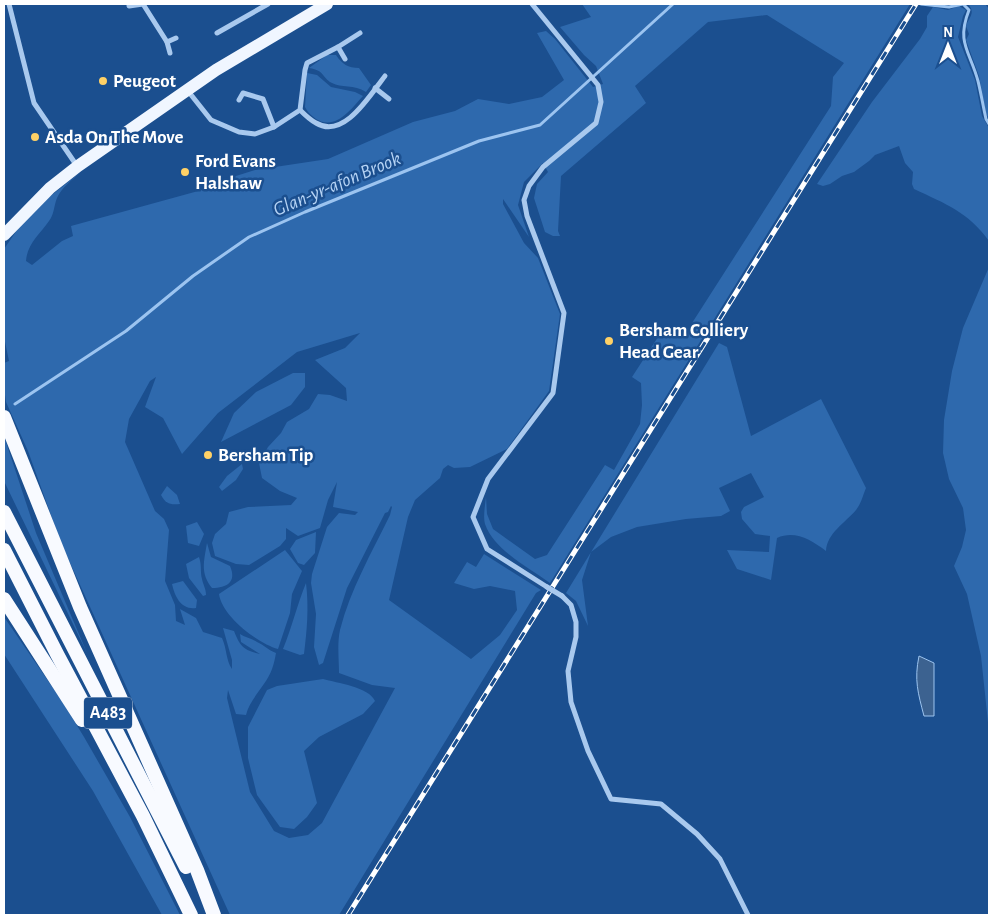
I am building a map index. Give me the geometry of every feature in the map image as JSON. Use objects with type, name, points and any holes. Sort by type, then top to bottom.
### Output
[{"type":"highway","points":[[4,417],[80,607],[198,870],[214,915]]},
{"type":"highway","name":"A483","points":[[4,512],[210,915]]},
{"type":"highway","name":"A483","points":[[4,550],[143,816],[191,915]]},
{"type":"highway","points":[[4,599],[34,643],[143,816]]},
{"type":"main road","points":[[6,235],[50,188],[78,166],[216,70],[327,4]]},
{"type":"street","points":[[9,4],[34,103],[78,166]]},
{"type":"street","points":[[129,6],[143,4],[167,42],[170,53]]},
{"type":"street","points":[[217,33],[268,4]]},
{"type":"street","points":[[532,4],[596,83],[601,102],[596,123],[543,167],[528,186],[524,200],[527,216],[564,313],[553,393],[488,479],[473,517],[487,550],[547,586],[571,605],[576,622],[576,637],[568,671],[571,702],[588,751],[611,799],[661,804],[697,834],[720,858],[748,915]]},
{"type":"street","points":[[300,110],[304,70],[307,63],[360,33]]},
{"type":"street","points":[[167,42],[176,38]]},
{"type":"street","points":[[338,47],[345,59]]},
{"type":"street","points":[[300,110],[322,126],[339,125],[348,120],[357,111],[385,76]]},
{"type":"street","points":[[375,88],[389,99]]},
{"type":"street","points":[[188,90],[211,120],[239,132],[255,134],[274,127],[300,110]]},
{"type":"street","points":[[239,100],[243,93],[263,99],[274,127]]},
{"type":"shaded area","points":[[582,4],[910,4],[550,583],[513,558],[496,542],[484,521],[486,497],[487,514],[493,529],[535,559],[547,555],[605,465],[614,470],[640,424],[642,405],[641,383],[632,377],[660,334],[685,334],[831,106],[833,77],[844,63],[767,15],[708,22],[635,86],[646,103],[561,176],[558,231],[560,236],[553,236],[545,232],[534,198],[537,184],[548,172],[543,163],[524,182],[518,205],[529,237],[503,199],[503,204],[524,243],[538,258],[560,314],[549,391],[507,449],[470,467],[454,468],[448,465],[443,469],[440,478],[415,500],[408,517],[389,600],[471,659],[500,635],[517,610],[515,591],[490,586],[474,589],[454,583],[467,562],[476,567],[484,554],[541,590],[536,593],[339,915],[230,915],[61,543],[28,451],[6,402],[4,363],[9,361],[4,337],[4,249],[22,223],[39,205],[81,172],[59,194],[51,219],[31,244],[26,261],[32,265],[62,241],[73,236],[71,226],[220,185],[220,181],[255,170],[328,159],[413,122],[455,111],[478,99],[509,104],[542,97],[564,80],[537,33],[546,31],[555,39],[593,87],[603,84],[596,66],[560,27],[591,17]],"holes":[[[360,333],[345,348],[315,360],[346,388],[347,401],[330,395],[318,394],[309,409],[287,422],[281,433],[268,447],[259,463],[262,478],[280,491],[297,498],[291,505],[248,507],[229,512],[226,524],[215,534],[212,543],[215,556],[236,564],[249,565],[280,546],[286,539],[286,528],[298,536],[320,528],[328,500],[337,482],[333,507],[358,512],[355,515],[339,513],[327,527],[312,574],[311,583],[316,614],[314,647],[319,665],[323,663],[347,588],[385,513],[392,507],[344,615],[340,630],[338,652],[339,673],[372,685],[395,688],[322,823],[308,835],[289,838],[274,831],[250,792],[227,698],[228,690],[236,714],[246,715],[251,703],[269,675],[276,653],[240,634],[241,642],[260,654],[250,651],[240,644],[234,631],[223,628],[232,660],[232,669],[222,638],[203,632],[196,618],[180,609],[185,625],[176,621],[175,605],[165,581],[169,530],[164,519],[155,511],[125,442],[129,419],[150,381],[156,377],[145,407],[163,418],[182,454],[218,413],[297,352]]]},
{"type":"shaded area","points":[[968,4],[985,4],[989,9],[989,119],[986,114],[979,76],[966,40],[969,34],[966,26],[972,13]]},
{"type":"shaded area","points":[[959,6],[966,10],[958,37],[975,80],[982,116],[989,128],[989,241],[973,223],[956,210],[914,189],[912,184],[913,172],[905,163],[899,146],[875,155],[854,172],[842,176],[830,184],[823,186],[817,184],[872,102],[920,39],[927,27],[927,16],[933,7],[948,10]]},
{"type":"shaded area","points":[[327,55],[336,55],[346,65],[359,68],[371,85],[366,92],[357,88],[332,83],[321,72],[309,68]]},
{"type":"shaded area","points":[[307,73],[317,75],[331,87],[355,92],[363,96],[343,117],[330,122],[323,122],[316,119],[305,107]]},
{"type":"shaded area","points":[[989,267],[989,732],[981,656],[967,594],[954,566],[962,547],[966,530],[963,508],[949,479],[943,453],[944,420],[952,371],[963,328]]},
{"type":"shaded area","points":[[719,343],[727,347],[751,436],[821,399],[866,488],[858,508],[833,534],[826,551],[803,537],[790,535],[777,538],[771,580],[737,569],[727,550],[769,552],[770,536],[755,534],[742,519],[741,512],[744,507],[764,497],[751,473],[719,488],[730,511],[721,516],[686,519],[637,527],[611,537],[591,552]]},
{"type":"shaded area","points":[[293,373],[305,373],[305,387],[291,405],[221,442],[234,413],[256,392]]},
{"type":"shaded area","points":[[4,436],[36,533],[87,653],[4,481]]},
{"type":"shaded area","points":[[242,464],[243,469],[236,480],[222,491],[219,487],[227,476]]},
{"type":"shaded area","points":[[167,486],[177,495],[180,504],[169,503],[163,498],[161,495]]},
{"type":"shaded area","points":[[197,522],[204,534],[199,546],[188,543],[186,526]]},
{"type":"shaded area","points":[[316,532],[315,553],[304,565],[298,563],[290,549],[296,540]]},
{"type":"shaded area","points":[[207,543],[211,557],[230,566],[232,572],[231,580],[222,587],[212,588],[204,572]]},
{"type":"shaded area","points":[[285,550],[302,571],[292,594],[290,613],[278,649],[251,635],[233,619],[219,594]]},
{"type":"shaded area","points":[[591,552],[582,580],[588,626],[576,601],[566,593]]},
{"type":"shaded area","points":[[199,557],[201,576],[206,593],[203,596],[189,578],[186,564]]},
{"type":"shaded area","points":[[183,581],[197,600],[196,608],[183,605],[175,594],[172,584]]},
{"type":"shaded area","points":[[306,583],[307,628],[304,654],[300,655],[283,649]]},
{"type":"shaded area","points":[[4,617],[62,701],[84,737],[130,817],[180,915],[162,915],[93,791],[4,654]]},
{"type":"shaded area","points":[[919,656],[934,663],[934,716],[924,716],[918,693]]},
{"type":"shaded area","points":[[323,679],[360,689],[372,696],[375,701],[363,714],[319,737],[304,751],[317,803],[307,817],[294,829],[280,827],[257,795],[248,758],[248,727],[267,690],[277,686]]},
{"type":"waterway","name":"Glan-yr-afon Brook","points":[[15,404],[126,331],[193,276],[249,237],[305,212],[479,141],[540,125],[673,4]]},
{"type":"waterway","name":"Glan-yr-afon Brook","points":[[921,4],[949,7],[963,4],[969,10],[965,21],[964,39],[978,81],[986,119],[989,124]]},
{"type":"railway","points":[[348,915],[916,4]]},
{"type":"place","name":"Peugeot","points":[[103,81]]},
{"type":"place","name":"Asda On The Move","points":[[35,137]]},
{"type":"place","name":"Ford Evans Halshaw","points":[[185,172]]},
{"type":"place","name":"Bersham Colliery Head Gear","points":[[609,341]]},
{"type":"place","name":"Bersham Tip","points":[[208,455]]}]
